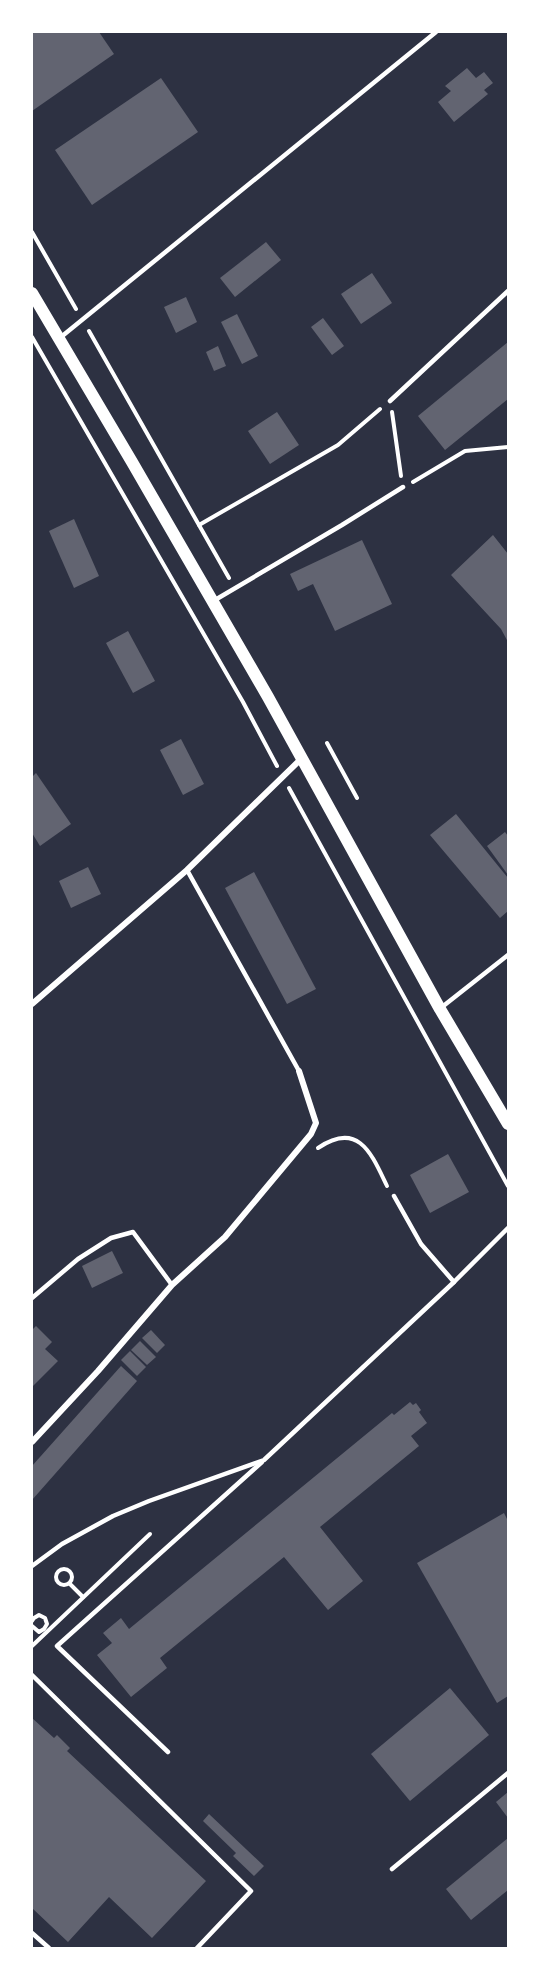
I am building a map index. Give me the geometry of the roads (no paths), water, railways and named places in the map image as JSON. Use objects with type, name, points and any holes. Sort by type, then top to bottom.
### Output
[{"type":"main road","points":[[32,293],[302,758],[440,1009],[508,1124]]},
{"type":"street","points":[[32,1004],[187,870],[302,758]]},
{"type":"street","points":[[32,1442],[98,1371],[172,1285],[225,1237],[311,1134],[316,1122],[299,1071]]},
{"type":"lane","points":[[59,339],[436,32]]},
{"type":"lane","points":[[390,401],[508,291]]},
{"type":"lane","points":[[212,601],[403,487]]},
{"type":"lane","points":[[187,870],[299,1071]]},
{"type":"lane","points":[[440,1009],[508,955]]},
{"type":"lane","points":[[394,1196],[421,1244],[454,1282]]},
{"type":"lane","points":[[168,1752],[57,1646],[264,1460],[454,1282],[508,1228]]},
{"type":"lane","points":[[32,1298],[78,1258],[111,1238],[133,1232],[172,1285]]},
{"type":"lane","points":[[32,1566],[62,1544],[113,1515],[264,1460]]},
{"type":"lane","points":[[32,1675],[251,1891],[197,1948]]},
{"type":"lane","points":[[392,1869],[508,1773]]},
{"type":"lane","points":[[32,1933],[49,1948]]}]
